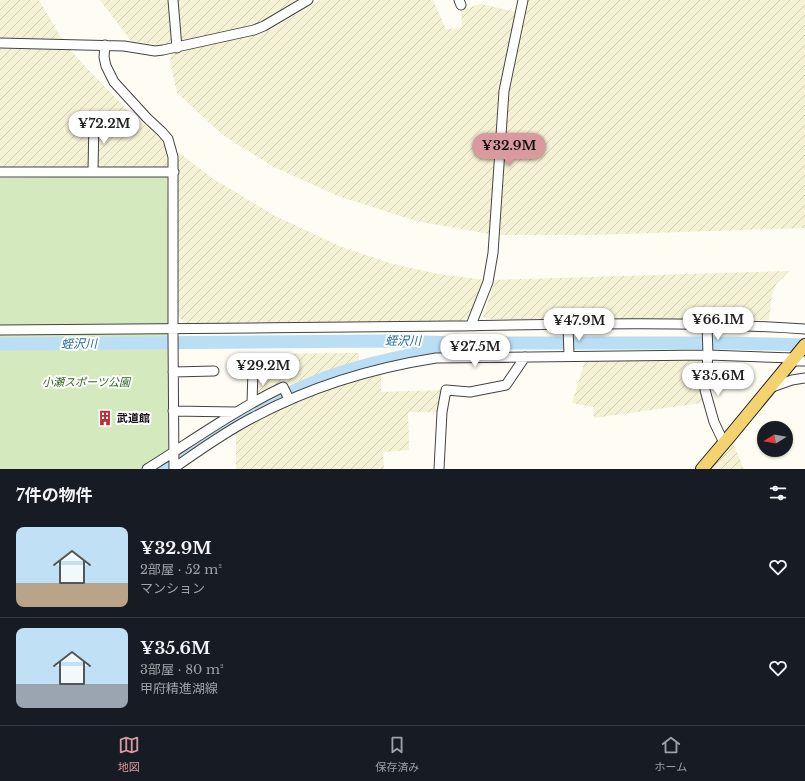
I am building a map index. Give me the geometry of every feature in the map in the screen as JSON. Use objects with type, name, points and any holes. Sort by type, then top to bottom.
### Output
[{"type":"main road","points":[[702,469],[770,388],[797,359],[805,345]]},
{"type":"street","points":[[174,0],[177,48]]},
{"type":"street","points":[[0,44],[105,45],[155,50],[177,48],[254,30],[308,0]]},
{"type":"street","points":[[471,325],[488,282],[492,260],[495,235],[504,91],[523,0]]},
{"type":"street","points":[[105,45],[104,57],[114,82],[168,139],[173,157],[174,468]]},
{"type":"street","points":[[93,172],[94,117]]},
{"type":"street","points":[[0,172],[174,172]]},
{"type":"street","points":[[0,330],[173,332],[471,325],[568,328],[707,327],[805,329]]},
{"type":"street","points":[[707,327],[708,354],[705,390],[714,422],[724,443]]},
{"type":"street","points":[[568,328],[569,354]]},
{"type":"street","points":[[174,468],[227,432],[289,399],[344,379],[374,370],[415,361],[436,358],[525,357],[569,354],[708,354],[797,359]]},
{"type":"street","points":[[439,469],[442,412],[446,390],[470,392],[506,385],[525,357]]},
{"type":"street","points":[[252,403],[253,370]]},
{"type":"street","points":[[173,372],[214,371]]},
{"type":"street","points":[[770,388],[792,380],[805,378]]},
{"type":"street","points":[[146,469],[174,453],[252,403],[283,388],[289,399]]},
{"type":"street","points":[[173,411],[236,412]]},
{"type":"shaded area","points":[[0,0],[39,0],[63,41],[0,40]]},
{"type":"shaded area","points":[[100,0],[170,0],[171,40],[169,44],[164,45],[131,41]]},
{"type":"shaded area","points":[[173,0],[308,0],[264,26],[177,48]]},
{"type":"shaded area","points":[[320,0],[433,0],[446,29],[462,28],[461,10],[481,4],[517,12],[504,64],[497,105],[495,235],[416,221],[338,196],[272,166],[223,135],[177,93],[170,62],[172,53],[260,34],[270,30]]},
{"type":"shaded area","points":[[526,0],[805,0],[805,228],[592,235],[500,235],[504,119],[509,77]]},
{"type":"shaded area","points":[[0,49],[69,49],[125,108],[161,139],[166,148],[167,168],[0,168]]},
{"type":"shaded area","points":[[178,152],[212,178],[275,216],[342,247],[393,264],[438,274],[485,280],[470,317],[460,322],[185,324],[178,316]]},
{"type":"shaded area","points":[[789,271],[776,284],[772,295],[769,320],[490,319],[483,317],[495,280]]},
{"type":"shaded area","points":[[359,353],[359,360],[283,387],[252,403],[253,354]]},
{"type":"shaded area","points":[[708,355],[708,402],[594,418],[593,407],[572,403],[586,357]]},
{"type":"shaded area","points":[[381,369],[381,392],[446,390],[442,412],[408,412],[409,450],[383,452],[384,469],[236,469],[236,427],[253,417]]},
{"type":"shaded area","points":[[730,436],[744,469],[702,469]]},
{"type":"green space","name":"小瀬スポーツ公園","points":[[167,175],[174,453],[147,469],[0,469],[0,178]]},
{"type":"waterway","name":"蛭沢川","points":[[0,344],[390,341],[457,343],[731,343],[805,345]]},
{"type":"waterway","points":[[158,469],[252,411],[312,383],[380,361],[451,348]]},
{"type":"place","name":"武道館","points":[[105,418]]}]
